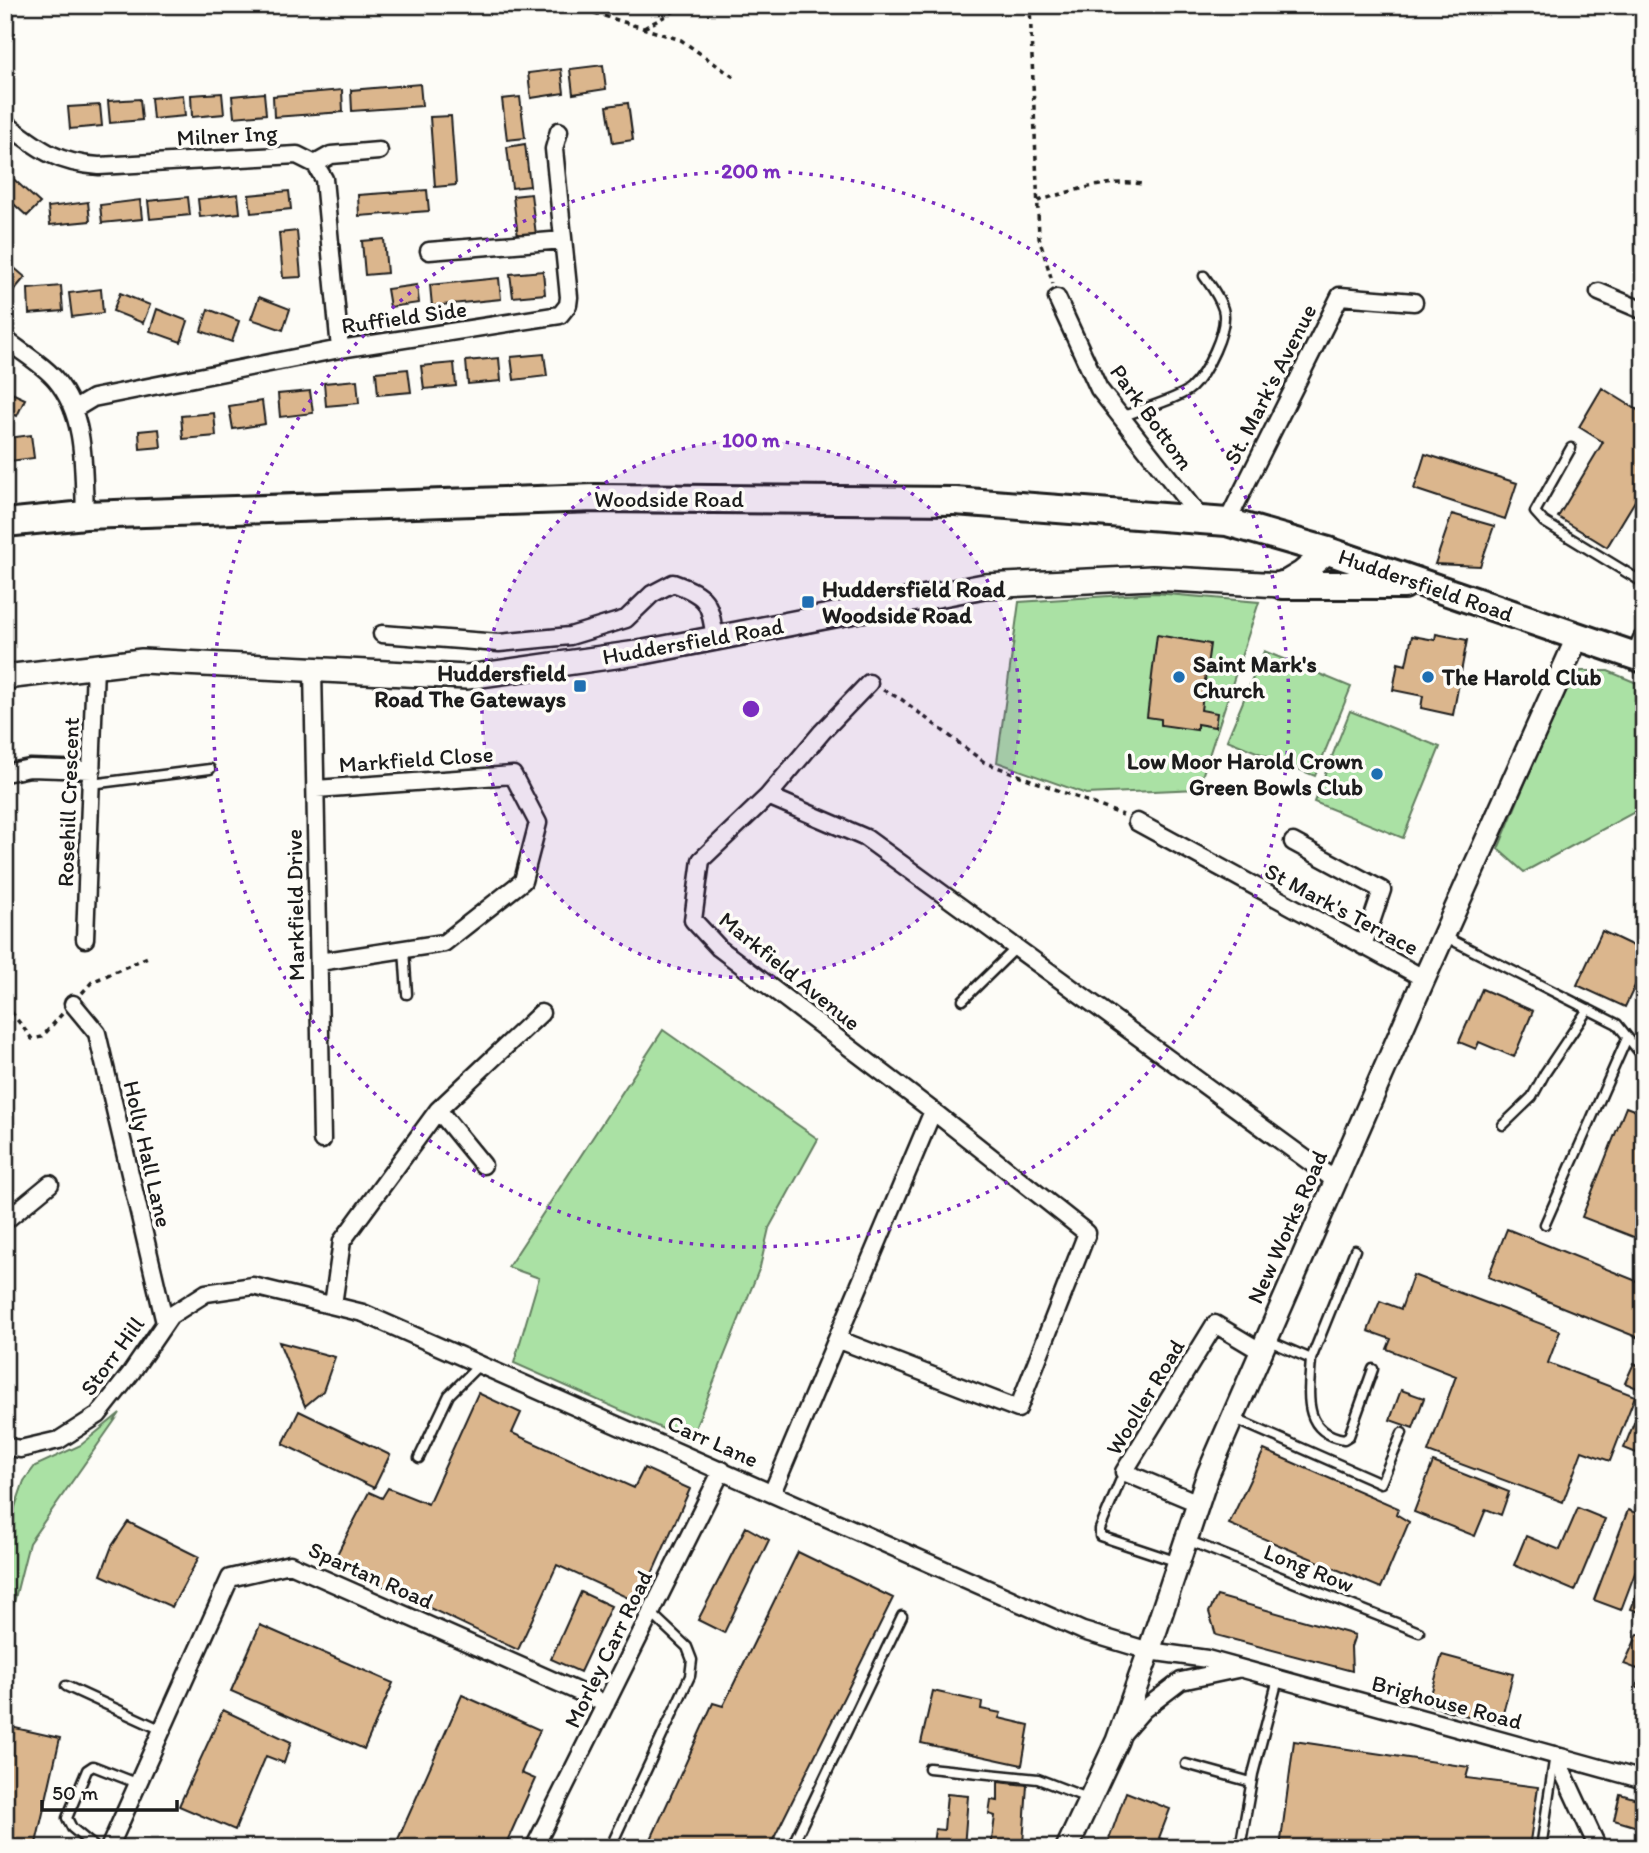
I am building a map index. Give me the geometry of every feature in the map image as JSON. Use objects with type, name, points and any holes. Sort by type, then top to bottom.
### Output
[{"type":"main road","name":"Woodside Road","points":[[5,523],[85,515],[609,498],[955,501],[1214,521],[1328,551]]},
{"type":"main road","name":"Huddersfield Road","points":[[5,677],[142,661],[467,677],[644,652],[984,586],[1152,578],[1282,585],[1302,573],[1328,551],[1578,636],[1642,652]]},
{"type":"main road","points":[[1282,585],[1430,586]]},
{"type":"street","name":"Milner Ing","points":[[5,123],[59,160],[78,165],[297,155],[315,164]]},
{"type":"street","name":"Ruffield Side","points":[[73,410],[93,398],[340,349],[560,315],[568,305],[569,296],[554,149],[559,131]]},
{"type":"street","points":[[340,349],[324,179],[315,164],[331,155],[379,151]]},
{"type":"street","points":[[429,251],[563,240]]},
{"type":"street","points":[[1599,292],[1644,310]]},
{"type":"street","name":"St. Mark's Avenue","points":[[1214,521],[1340,296],[1414,302]]},
{"type":"street","name":"Park Bottom","points":[[1057,298],[1099,389],[1214,521]]},
{"type":"street","points":[[5,339],[54,377],[73,410],[82,450],[85,515]]},
{"type":"street","points":[[382,634],[499,643],[570,636],[626,619],[652,594],[673,583],[697,592],[710,607],[715,638]]},
{"type":"street","name":"New Works Road","points":[[1067,1848],[1116,1741],[1198,1503],[1233,1418],[1424,979],[1578,636]]},
{"type":"street","name":"Rosehill Crescent","points":[[85,939],[95,666]]},
{"type":"street","name":"Markfield Drive","points":[[313,669],[322,1139]]},
{"type":"street","points":[[869,683],[822,732],[768,796],[866,838],[1336,1181]]},
{"type":"street","points":[[5,773],[30,768],[91,777]]},
{"type":"street","name":"Markfield Close","points":[[316,789],[513,775],[538,822],[523,881],[444,943],[319,962]]},
{"type":"street","name":"Markfield Avenue","points":[[768,796],[701,860],[693,920],[719,948],[933,1111]]},
{"type":"street","name":"St Mark's Terrace","points":[[1137,822],[1424,979]]},
{"type":"street","points":[[1293,842],[1382,890],[1363,946]]},
{"type":"street","name":"Holly Hall Lane","points":[[73,1004],[97,1033],[165,1323]]},
{"type":"street","points":[[333,1305],[342,1241],[438,1110],[541,1013]]},
{"type":"street","points":[[438,1110],[483,1165]]},
{"type":"street","points":[[772,1493],[933,1111],[1087,1233],[1018,1409],[837,1339]]},
{"type":"street","points":[[5,1221],[50,1184]]},
{"type":"street","name":"Storr Hill","points":[[5,1446],[20,1449],[59,1440],[98,1415],[170,1316],[206,1293],[253,1286]]},
{"type":"street","name":"Carr Lane","points":[[253,1286],[363,1313],[1083,1631],[1149,1651]]},
{"type":"street","name":"Wooller Road","points":[[1198,1503],[1124,1472],[1215,1324],[1264,1346]]},
{"type":"street","name":"Morley Carr Road","points":[[534,1848],[722,1470]]},
{"type":"street","name":"Spartan Road","points":[[109,1848],[230,1578],[290,1564],[606,1703]]},
{"type":"street","name":"Brighouse Road","points":[[1149,1651],[1207,1659],[1644,1780]]},
{"type":"street","name":"Brighouse Road","points":[[1116,1741],[1143,1710],[1181,1682],[1239,1668]]},
{"type":"street","points":[[1555,1755],[1598,1848]]},
{"type":"lane","points":[[1121,417],[1190,390],[1205,370],[1220,340],[1224,312],[1215,291],[1203,276]]},
{"type":"lane","points":[[1571,448],[1535,512],[1544,522],[1644,583]]},
{"type":"lane","points":[[91,777],[210,769]]},
{"type":"lane","points":[[1444,936],[1617,1024],[1644,1058]]},
{"type":"lane","points":[[963,1000],[1016,948]]},
{"type":"lane","points":[[404,949],[407,994]]},
{"type":"lane","points":[[1503,1125],[1532,1097],[1588,1009]]},
{"type":"lane","points":[[1545,1224],[1627,1038]]},
{"type":"lane","points":[[1355,1251],[1311,1359],[1309,1394],[1312,1417],[1320,1430],[1332,1437],[1344,1439],[1349,1436],[1373,1369]]},
{"type":"lane","points":[[1264,1346],[1311,1359]]},
{"type":"lane","points":[[419,1458],[449,1395],[481,1363]]},
{"type":"lane","points":[[1233,1418],[1381,1483],[1402,1433]]},
{"type":"lane","points":[[1124,1472],[1100,1528],[1100,1536],[1178,1562]]},
{"type":"lane","name":"Long Row","points":[[1186,1539],[1419,1632]]},
{"type":"lane","points":[[610,1848],[690,1676],[692,1660],[687,1647],[651,1613]]},
{"type":"lane","points":[[790,1848],[902,1616]]},
{"type":"lane","points":[[1240,1848],[1251,1782],[1278,1679]]},
{"type":"lane","points":[[66,1686],[162,1730]]},
{"type":"lane","points":[[1541,1848],[1555,1755]]},
{"type":"lane","points":[[1186,1764],[1251,1782]]},
{"type":"lane","points":[[96,1848],[72,1828],[67,1818],[88,1770],[93,1766],[139,1784]]},
{"type":"lane","points":[[929,1768],[1038,1779],[1090,1799]]},
{"type":"path","points":[[555,5],[595,13],[681,40],[735,78]]},
{"type":"path","points":[[643,29],[685,5]]},
{"type":"path","points":[[1030,5],[1039,237],[1057,298]]},
{"type":"path","points":[[1038,201],[1122,181],[1143,184]]},
{"type":"path","points":[[869,683],[901,699],[984,762],[1113,810],[1137,822]]},
{"type":"green space","points":[[1155,593],[1259,602],[1198,789],[1086,794],[997,762],[1019,602]]},
{"type":"green space","name":"Low Moor Harold Crown Green Bowls Club","points":[[1264,651],[1351,687],[1315,776],[1227,740]]},
{"type":"green space","points":[[1581,671],[1608,671],[1644,686],[1644,807],[1524,872],[1498,849],[1559,701]]},
{"type":"green space","name":"Low Moor Harold Crown Green Bowls Club","points":[[1350,711],[1440,747],[1403,838],[1314,802]]},
{"type":"green space","points":[[663,1030],[818,1139],[769,1228],[760,1267],[690,1441],[514,1363],[539,1278],[508,1267]]},
{"type":"green space","points":[[120,1413],[29,1543],[5,1638],[5,1536],[24,1481],[35,1466],[81,1445]]},
{"type":"building","points":[[603,65],[606,89],[573,94],[570,69]]},
{"type":"building","points":[[561,69],[564,93],[531,98],[528,73]]},
{"type":"building","points":[[420,84],[422,106],[352,111],[351,90]]},
{"type":"building","points":[[342,90],[343,112],[274,117],[273,96]]},
{"type":"building","points":[[222,93],[224,114],[192,117],[191,95]]},
{"type":"building","points":[[264,93],[266,114],[234,117],[232,96]]},
{"type":"building","points":[[183,95],[185,116],[153,119],[151,98]]},
{"type":"building","points":[[520,97],[525,138],[507,140],[502,99]]},
{"type":"building","points":[[140,99],[142,120],[110,123],[108,101]]},
{"type":"building","points":[[628,103],[633,140],[613,143],[607,106]]},
{"type":"building","points":[[100,105],[102,126],[70,129],[68,107]]},
{"type":"building","points":[[451,116],[456,185],[435,187],[430,117]]},
{"type":"building","points":[[525,144],[530,186],[512,188],[507,147]]},
{"type":"building","points":[[8,174],[40,203],[27,216],[5,196],[5,177]]},
{"type":"building","points":[[427,190],[429,211],[359,216],[358,195]]},
{"type":"building","points":[[289,191],[291,209],[251,213],[249,195]]},
{"type":"building","points":[[238,194],[240,213],[200,217],[198,199]]},
{"type":"building","points":[[531,194],[536,235],[518,237],[513,196]]},
{"type":"building","points":[[188,197],[190,215],[150,219],[148,201]]},
{"type":"building","points":[[140,200],[142,219],[102,223],[100,205]]},
{"type":"building","points":[[88,202],[90,221],[50,225],[48,207]]},
{"type":"building","points":[[297,231],[301,277],[283,278],[279,233]]},
{"type":"building","points":[[384,239],[387,273],[365,275],[362,241]]},
{"type":"building","points":[[5,260],[25,277],[11,294],[5,289]]},
{"type":"building","points":[[543,271],[545,294],[513,297],[510,274]]},
{"type":"building","points":[[499,278],[501,299],[432,306],[430,285]]},
{"type":"building","points":[[417,285],[419,303],[390,307],[387,289]]},
{"type":"building","points":[[61,286],[63,311],[29,314],[28,289]]},
{"type":"building","points":[[101,289],[103,313],[72,317],[69,293]]},
{"type":"building","points":[[120,293],[150,305],[143,323],[113,311]]},
{"type":"building","points":[[259,297],[290,309],[283,330],[251,319]]},
{"type":"building","points":[[157,309],[188,321],[181,342],[150,331]]},
{"type":"building","points":[[208,309],[239,321],[232,342],[201,331]]},
{"type":"building","points":[[544,354],[547,376],[514,380],[511,357]]},
{"type":"building","points":[[499,358],[501,381],[468,384],[466,361]]},
{"type":"building","points":[[454,363],[456,386],[424,389],[421,366]]},
{"type":"building","points":[[408,369],[411,392],[378,395],[376,372]]},
{"type":"building","points":[[357,380],[359,403],[326,406],[324,383]]},
{"type":"building","points":[[1602,388],[1644,414],[1644,486],[1607,547],[1558,517],[1603,442],[1579,427]]},
{"type":"building","points":[[5,390],[25,399],[17,416],[5,411]]},
{"type":"building","points":[[310,391],[313,413],[280,417],[278,394]]},
{"type":"building","points":[[262,401],[265,424],[233,429],[229,406]]},
{"type":"building","points":[[214,413],[216,436],[183,439],[181,416]]},
{"type":"building","points":[[159,429],[161,447],[140,449],[139,431]]},
{"type":"building","points":[[31,435],[34,458],[10,461],[7,438]]},
{"type":"building","points":[[1425,454],[1517,483],[1505,519],[1414,489]]},
{"type":"building","points":[[1452,514],[1494,526],[1480,566],[1435,564]]},
{"type":"building","name":"The Harold Club","points":[[1436,634],[1467,640],[1453,715],[1421,708],[1423,696],[1393,690],[1398,663],[1406,665],[1412,636],[1435,640]]},
{"type":"building","name":"Saint Mark's Church","points":[[1157,635],[1210,644],[1201,710],[1217,713],[1215,727],[1197,724],[1197,730],[1161,725],[1161,719],[1147,717]]},
{"type":"building","points":[[1602,931],[1644,951],[1644,967],[1625,1007],[1577,985]]},
{"type":"building","points":[[1482,989],[1533,1011],[1514,1057],[1479,1042],[1476,1049],[1459,1042]]},
{"type":"building","points":[[1626,1107],[1644,1114],[1644,1241],[1582,1217]]},
{"type":"building","points":[[1507,1229],[1644,1284],[1644,1340],[1488,1277]]},
{"type":"building","points":[[1413,1275],[1560,1331],[1548,1363],[1635,1396],[1610,1461],[1582,1451],[1563,1502],[1428,1452],[1456,1376],[1387,1349],[1391,1339],[1368,1331],[1380,1301],[1401,1309]]},
{"type":"building","points":[[279,1342],[335,1357],[323,1391],[305,1406]]},
{"type":"building","points":[[1634,1363],[1644,1368],[1644,1391],[1625,1383]]},
{"type":"building","points":[[1401,1390],[1424,1398],[1413,1428],[1390,1420]]},
{"type":"building","points":[[478,1393],[521,1413],[512,1433],[634,1488],[644,1468],[690,1489],[639,1603],[557,1565],[518,1650],[333,1562],[369,1492],[382,1498],[388,1488],[428,1504]]},
{"type":"building","points":[[1640,1408],[1644,1410],[1644,1456],[1624,1448]]},
{"type":"building","points":[[299,1411],[390,1455],[374,1488],[283,1444]]},
{"type":"building","points":[[1264,1450],[1398,1508],[1396,1514],[1409,1522],[1381,1588],[1229,1524]]},
{"type":"building","points":[[1433,1462],[1509,1492],[1501,1515],[1486,1509],[1475,1536],[1414,1512]]},
{"type":"building","points":[[1578,1508],[1605,1519],[1575,1591],[1514,1565],[1526,1536],[1560,1550]]},
{"type":"building","points":[[1628,1510],[1644,1516],[1644,1549],[1621,1610],[1594,1600]]},
{"type":"building","points":[[128,1522],[199,1557],[172,1607],[101,1575],[112,1546]]},
{"type":"building","points":[[746,1527],[769,1540],[724,1633],[698,1620]]},
{"type":"building","points":[[798,1552],[893,1598],[769,1848],[647,1848],[713,1703],[723,1706]]},
{"type":"building","points":[[1644,1576],[1644,1614],[1631,1609]]},
{"type":"building","points":[[581,1592],[611,1606],[580,1672],[551,1659]]},
{"type":"building","points":[[1217,1596],[1355,1635],[1351,1647],[1352,1671],[1216,1635],[1209,1612]]},
{"type":"building","points":[[260,1625],[393,1683],[364,1749],[231,1691]]},
{"type":"building","points":[[1638,1634],[1644,1637],[1644,1691],[1636,1687],[1643,1671],[1624,1664]]},
{"type":"building","points":[[1442,1655],[1513,1674],[1500,1725],[1428,1705]]},
{"type":"building","points":[[933,1691],[982,1702],[981,1709],[1001,1713],[999,1718],[1029,1725],[1022,1765],[921,1743]]},
{"type":"building","points":[[462,1695],[540,1730],[521,1773],[535,1779],[505,1846],[508,1848],[395,1846]]},
{"type":"building","points":[[223,1710],[291,1742],[284,1763],[266,1756],[235,1830],[179,1806]]},
{"type":"building","points":[[6,1726],[60,1738],[35,1848],[5,1848]]},
{"type":"building","points":[[1294,1741],[1469,1767],[1466,1778],[1538,1787],[1529,1848],[1280,1848]]},
{"type":"building","points":[[998,1782],[1027,1785],[1023,1844],[1012,1844],[1012,1848],[991,1848],[995,1816],[989,1814],[991,1800],[998,1801]]},
{"type":"building","points":[[1126,1792],[1170,1809],[1159,1838],[1188,1848],[1106,1848]]},
{"type":"building","points":[[947,1794],[968,1796],[964,1848],[942,1848],[943,1844],[933,1844],[935,1829],[944,1830]]},
{"type":"building","points":[[1620,1794],[1644,1801],[1644,1829],[1614,1820]]},
{"type":"place","name":"Huddersfield Road Woodside Road","points":[[808,602]]},
{"type":"place","name":"Saint Mark's Church","points":[[1179,677]]},
{"type":"place","name":"The Harold Club","points":[[1428,677]]},
{"type":"place","name":"Huddersfield Road The Gateways","points":[[580,686]]},
{"type":"place","name":"Low Moor Harold Crown Green Bowls Club","points":[[1377,774]]}]
